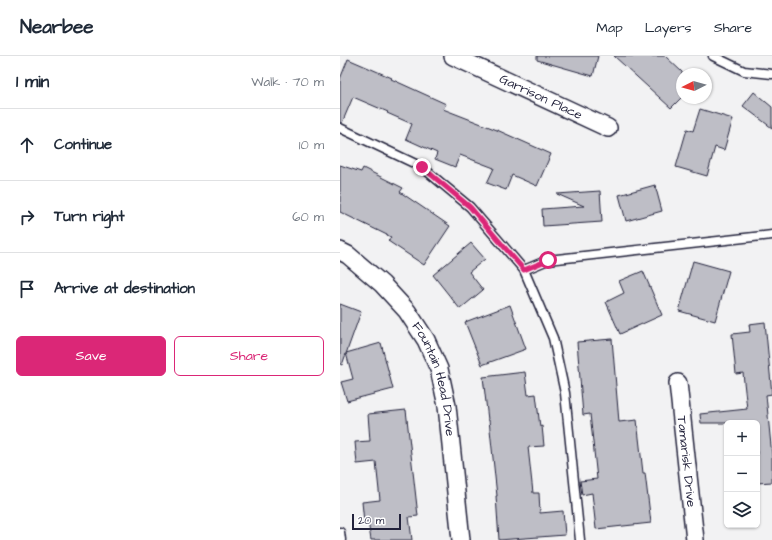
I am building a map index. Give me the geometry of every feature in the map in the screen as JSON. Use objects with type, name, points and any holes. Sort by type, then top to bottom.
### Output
[{"type":"street","name":"Garrison Place","points":[[453,56],[608,128]]},
{"type":"street","name":"Fountain Head Drive","points":[[340,252],[348,255],[382,284],[407,311],[426,340],[439,369],[447,406],[461,540]]},
{"type":"street","name":"Tamarisk Drive","points":[[678,383],[695,540]]},
{"type":"lane","points":[[712,56],[744,71],[772,74]]},
{"type":"lane","points":[[340,128],[422,167],[470,207],[524,270],[553,338],[565,393],[580,540]]},
{"type":"lane","points":[[524,270],[548,260],[772,235]]},
{"type":"lane","points":[[340,532],[341,540]]},
{"type":"building","points":[[537,56],[598,56],[593,76],[537,60]]},
{"type":"building","points":[[614,56],[665,56],[678,68],[676,68],[676,103],[671,108]]},
{"type":"building","points":[[348,59],[446,104],[443,109],[497,130],[551,154],[537,186],[512,175],[506,190],[487,183],[494,168],[460,155],[455,167],[435,159],[437,153],[406,139],[412,124],[353,97],[342,123],[340,123],[340,79]]},
{"type":"building","points":[[754,92],[772,107],[772,128],[743,106]]},
{"type":"building","points":[[700,109],[733,119],[724,150],[715,147],[707,176],[676,167],[687,129],[693,131]]},
{"type":"building","points":[[340,165],[361,172],[363,168],[403,188],[400,192],[450,226],[424,265],[388,241],[391,237],[340,212]]},
{"type":"building","points":[[655,185],[662,211],[626,221],[619,195]]},
{"type":"building","points":[[600,191],[602,222],[543,226],[542,209],[584,206],[557,194]]},
{"type":"building","points":[[471,243],[485,259],[469,272],[483,290],[460,309],[433,275]]},
{"type":"building","points":[[693,261],[729,271],[715,321],[679,311]]},
{"type":"building","points":[[643,271],[662,315],[620,334],[606,302],[624,293],[619,281]]},
{"type":"building","points":[[340,304],[361,312],[342,365],[340,364]]},
{"type":"building","points":[[510,305],[526,349],[482,365],[465,322]]},
{"type":"building","points":[[765,322],[772,394],[766,395],[772,456],[772,482],[760,483],[760,420],[724,420],[724,423],[701,423],[700,414],[747,409],[743,373],[736,374],[732,334],[750,332],[749,324]]},
{"type":"building","points":[[612,339],[619,422],[637,420],[651,523],[596,529],[592,493],[582,495],[580,481],[597,479],[590,414],[583,415],[577,342]]},
{"type":"building","points":[[381,343],[393,389],[347,401],[341,382],[353,379],[346,353]]},
{"type":"building","points":[[525,372],[528,395],[536,394],[544,446],[528,447],[533,493],[539,493],[540,513],[563,511],[565,535],[499,540],[497,496],[483,377]]},
{"type":"building","points":[[406,410],[418,516],[409,517],[412,540],[371,540],[368,521],[364,522],[362,502],[380,500],[376,462],[357,464],[355,442],[370,441],[368,414]]},
{"type":"route","points":[[422,167],[470,207],[524,270],[548,260]]}]
